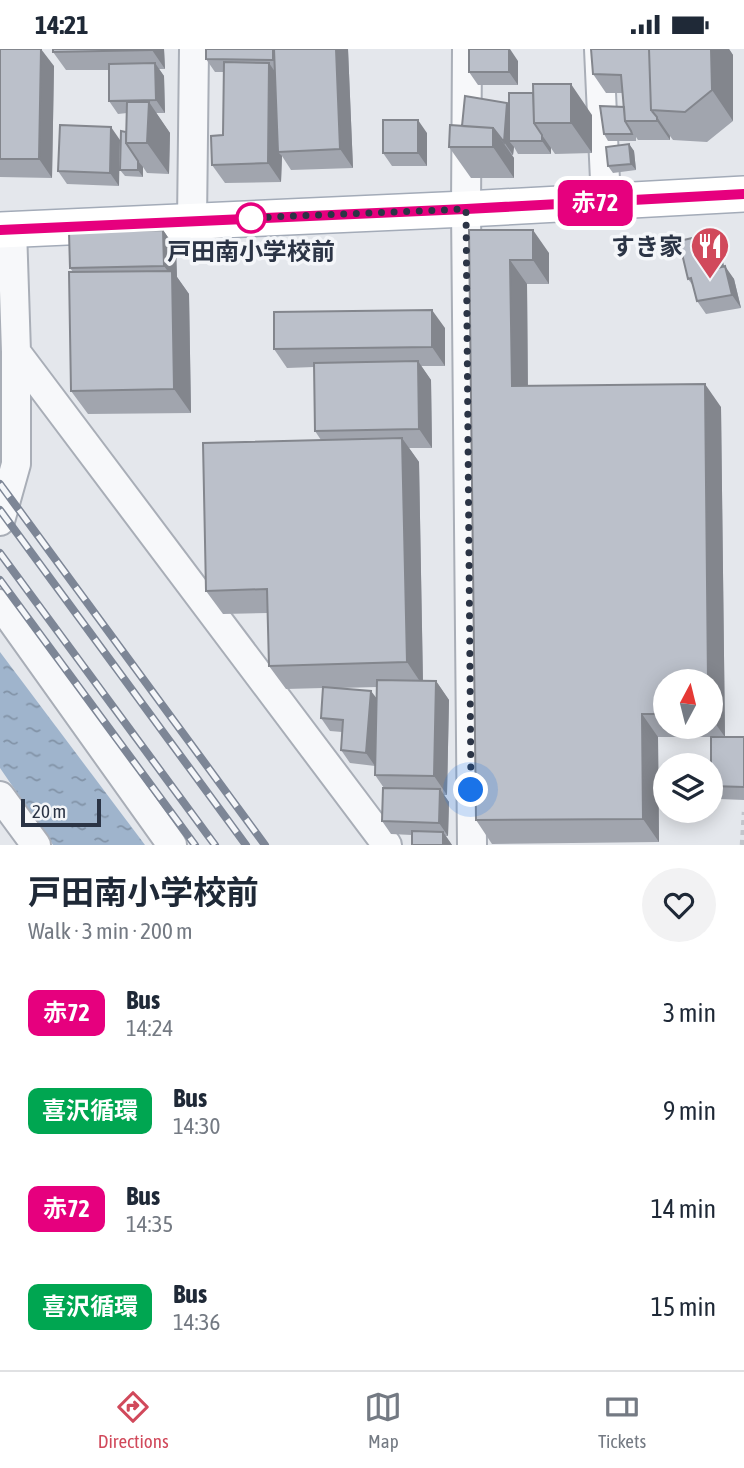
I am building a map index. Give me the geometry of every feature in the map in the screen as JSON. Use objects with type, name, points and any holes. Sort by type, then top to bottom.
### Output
[{"type":"main road","points":[[6,230],[744,194]]},
{"type":"street","points":[[192,221],[194,49]]},
{"type":"street","points":[[467,49],[471,845]]},
{"type":"street","points":[[599,49],[606,202]]},
{"type":"street","points":[[0,521],[16,464],[16,352],[6,230]]},
{"type":"street","points":[[16,352],[387,845]]},
{"type":"street","points":[[0,604],[172,845]]},
{"type":"street","points":[[0,796],[36,845]]},
{"type":"path","points":[[743,845],[744,812]]},
{"type":"water","points":[[0,652],[145,845],[53,845],[0,768]]},
{"type":"building","points":[[0,49],[41,49],[39,159],[0,159]]},
{"type":"building","points":[[53,49],[152,49],[152,50],[53,52]]},
{"type":"building","points":[[206,49],[273,49],[273,60],[206,59]]},
{"type":"building","points":[[274,49],[336,49],[340,149],[278,152]]},
{"type":"building","points":[[469,49],[509,49],[509,72],[469,72]]},
{"type":"building","points":[[591,49],[649,49],[651,110],[657,121],[625,121],[621,75],[593,74]]},
{"type":"building","points":[[649,49],[711,49],[712,90],[685,112],[651,110]]},
{"type":"building","points":[[224,62],[269,63],[268,163],[212,165],[211,136],[223,135]]},
{"type":"building","points":[[155,63],[156,100],[109,101],[109,64]]},
{"type":"building","points":[[533,84],[571,84],[571,123],[534,123]]},
{"type":"building","points":[[509,93],[533,93],[534,123],[542,135],[542,141],[509,141]]},
{"type":"building","points":[[465,96],[507,103],[504,142],[493,128],[462,126]]},
{"type":"building","points":[[127,102],[149,102],[147,143],[126,143]]},
{"type":"building","points":[[600,106],[624,107],[625,121],[632,134],[604,134]]},
{"type":"building","points":[[383,120],[418,120],[418,153],[383,153]]},
{"type":"building","points":[[60,125],[111,127],[110,173],[58,171]]},
{"type":"building","points":[[450,125],[493,128],[493,147],[449,147]]},
{"type":"building","points":[[121,131],[126,132],[126,143],[138,161],[138,170],[120,170]]},
{"type":"building","points":[[629,144],[631,164],[608,166],[606,147]]},
{"type":"building","points":[[163,230],[164,266],[70,268],[69,232]]},
{"type":"building","points":[[469,230],[533,230],[533,260],[510,260],[512,386],[705,384],[708,669],[653,669],[653,714],[642,714],[643,819],[476,820]]},
{"type":"building","name":"すき家","points":[[710,234],[718,268],[725,266],[732,295],[697,301],[691,278],[688,279],[679,241]]},
{"type":"building","points":[[172,271],[174,389],[71,391],[69,272]]},
{"type":"building","points":[[432,310],[432,347],[274,349],[274,312]]},
{"type":"building","points":[[418,361],[419,429],[315,431],[314,363]]},
{"type":"building","points":[[402,438],[407,662],[269,666],[267,589],[206,591],[203,443]]},
{"type":"building","points":[[377,680],[436,681],[434,776],[375,775]]},
{"type":"building","points":[[323,687],[371,691],[366,753],[341,750],[343,720],[321,718]]},
{"type":"building","points":[[744,737],[744,787],[723,786],[723,753],[711,753],[711,739]]},
{"type":"building","points":[[383,788],[440,789],[439,823],[382,821]]},
{"type":"building","points":[[412,831],[443,832],[443,845],[412,845]]},
{"type":"railway","points":[[0,484],[265,845]]},
{"type":"railway","points":[[0,510],[246,845]]},
{"type":"railway","points":[[0,553],[215,845]]},
{"type":"railway","points":[[0,580],[195,845]]},
{"type":"bus line","name":"赤72","points":[[0,230],[744,194]]},
{"type":"place","name":"戸田南小学校前","points":[[251,218]]},
{"type":"place","name":"すき家","points":[[710,280]]},
{"type":"route","points":[[251,218],[247,218],[466,209],[471,790]]}]
